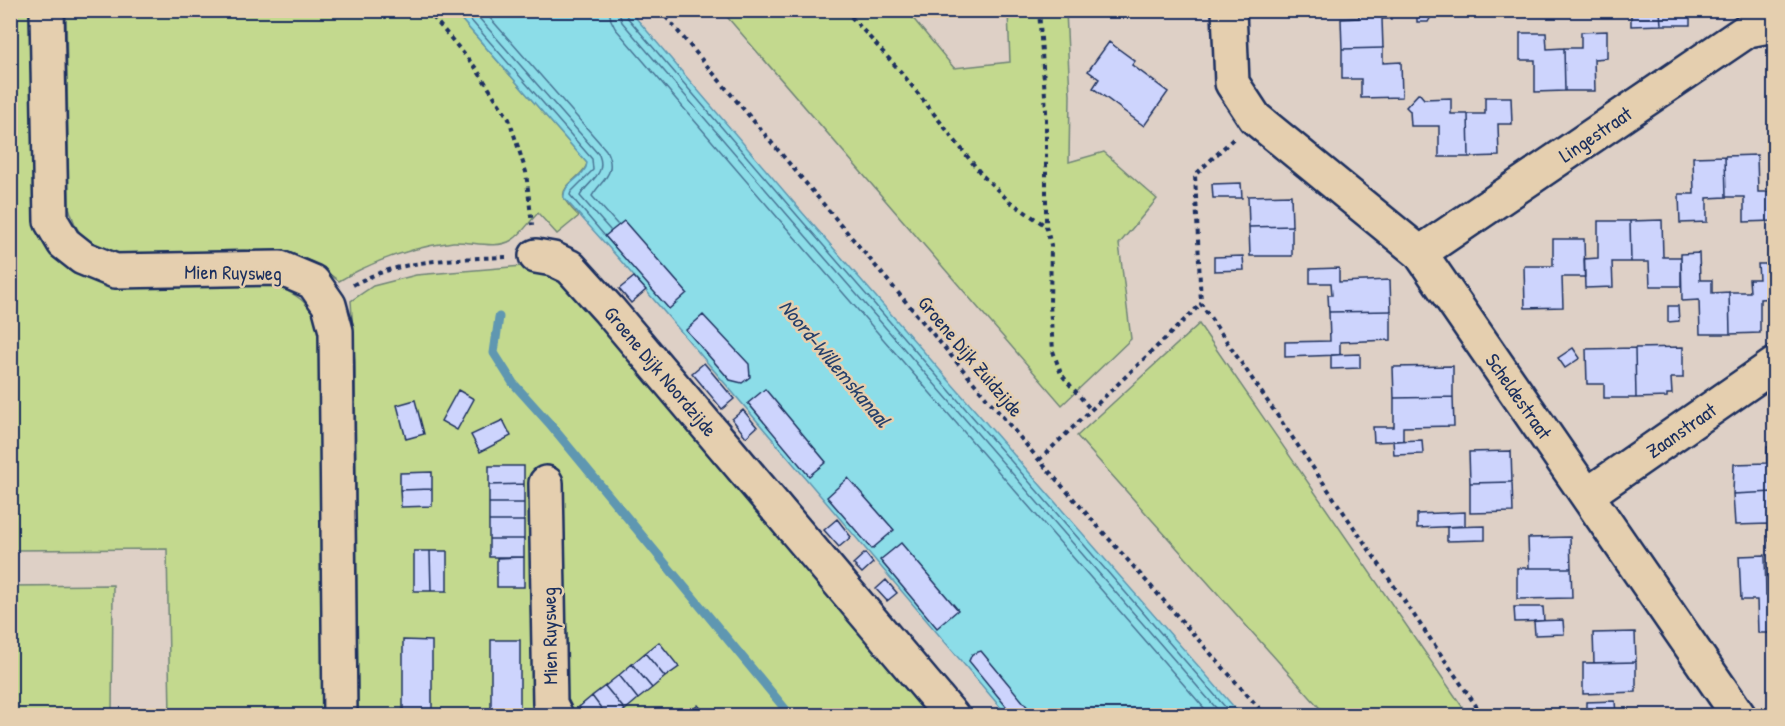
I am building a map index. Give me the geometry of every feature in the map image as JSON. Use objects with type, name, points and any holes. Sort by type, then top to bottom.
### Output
[{"type":"street","name":"Mien Ruysweg","points":[[47,10],[51,221],[64,243],[83,258],[115,271],[280,268],[313,282],[329,305],[336,331],[340,716]]},
{"type":"street","name":"Scheldestraat","points":[[1229,10],[1232,83],[1255,118],[1420,253],[1739,716]]},
{"type":"street","name":"Lingestraat","points":[[1420,253],[1748,30],[1774,25]]},
{"type":"street","name":"Groene Dijk Noordzijde","points":[[536,256],[570,267],[609,310],[952,716]]},
{"type":"street","name":"Zaanstraat","points":[[1587,495],[1774,365]]},
{"type":"street","name":"Mien Ruysweg","points":[[546,483],[550,704],[556,716]]},
{"type":"path","points":[[329,305],[354,284],[384,270],[442,260],[536,256],[526,172],[509,119],[475,67],[427,10]]},
{"type":"path","name":"Groene Dijk Zuidzijde","points":[[660,10],[1039,460],[1266,716]]},
{"type":"path","points":[[846,10],[901,72],[982,174],[1009,201],[1046,226]]},
{"type":"path","points":[[1039,10],[1046,110],[1046,226],[1051,245],[1050,304],[1053,351],[1061,374],[1090,410]]},
{"type":"path","points":[[1255,118],[1195,174],[1201,304],[1483,716]]},
{"type":"path","points":[[1039,460],[1201,304]]},
{"type":"green space","points":[[10,11],[32,11],[33,198],[39,232],[57,257],[81,276],[105,284],[267,284],[301,300],[313,312],[323,330],[327,715],[170,715],[167,549],[11,550]]},
{"type":"green space","points":[[66,11],[454,11],[587,163],[564,193],[566,202],[579,216],[557,234],[538,213],[519,234],[506,243],[491,245],[453,242],[423,247],[379,261],[339,281],[312,262],[269,252],[227,250],[142,255],[122,254],[104,249],[89,242],[81,235],[69,207]]},
{"type":"green space","points":[[722,11],[907,11],[954,68],[1010,62],[1008,11],[1066,11],[1070,95],[1069,162],[1104,152],[1157,199],[1119,244],[1131,339],[1062,405]]},
{"type":"green space","points":[[523,266],[543,268],[562,278],[745,494],[927,715],[575,715],[566,704],[535,478],[537,715],[358,715],[355,362],[351,301],[373,286],[416,275]]},
{"type":"green space","points":[[1199,324],[1468,715],[1326,715],[1077,436]]},
{"type":"green space","points":[[113,585],[112,715],[11,715],[11,586]]},
{"type":"water","name":"Noord-Willemskanaal","points":[[454,11],[630,11],[801,211],[1241,715],[1007,715],[620,260],[564,198],[567,188],[583,173],[587,163]]},
{"type":"building","points":[[1359,10],[1391,10],[1391,19],[1382,19],[1383,48],[1342,49],[1341,19],[1359,18]]},
{"type":"building","points":[[1417,10],[1433,10],[1428,22],[1417,22]]},
{"type":"building","points":[[1631,10],[1660,10],[1661,25],[1631,26]]},
{"type":"building","points":[[1660,10],[1690,10],[1690,25],[1661,25]]},
{"type":"building","points":[[1607,31],[1607,58],[1594,59],[1595,91],[1565,91],[1564,48],[1581,48],[1581,32]]},
{"type":"building","points":[[1520,33],[1546,33],[1547,49],[1564,48],[1565,91],[1535,92],[1535,60],[1520,60]]},
{"type":"building","points":[[1109,42],[1135,61],[1132,65],[1168,92],[1144,126],[1093,88],[1099,79],[1088,71]]},
{"type":"building","points":[[1383,48],[1383,63],[1401,62],[1402,97],[1361,98],[1361,79],[1342,79],[1342,49]]},
{"type":"building","points":[[1419,93],[1424,99],[1451,98],[1451,114],[1468,114],[1469,157],[1439,157],[1439,126],[1411,126],[1410,111],[1406,107]]},
{"type":"building","points":[[1485,97],[1511,97],[1512,124],[1498,124],[1499,156],[1469,157],[1468,114],[1485,114]]},
{"type":"building","points":[[1757,155],[1758,192],[1771,192],[1772,221],[1744,222],[1744,197],[1726,197],[1725,156]]},
{"type":"building","points":[[1725,156],[1726,197],[1707,198],[1707,222],[1680,223],[1679,194],[1694,194],[1693,157]]},
{"type":"building","points":[[1241,183],[1242,198],[1213,198],[1212,184]]},
{"type":"building","points":[[1291,195],[1292,226],[1249,227],[1248,196]]},
{"type":"building","points":[[1662,220],[1663,257],[1681,257],[1681,286],[1650,286],[1649,262],[1631,262],[1630,221]]},
{"type":"building","points":[[624,221],[687,293],[669,309],[605,236]]},
{"type":"building","points":[[1598,221],[1630,221],[1631,262],[1612,262],[1613,287],[1585,288],[1584,259],[1598,258]]},
{"type":"building","points":[[1292,226],[1292,256],[1250,256],[1249,227]]},
{"type":"building","points":[[1553,239],[1584,239],[1585,277],[1562,277],[1563,307],[1525,308],[1524,266],[1553,266]]},
{"type":"building","points":[[1699,253],[1700,280],[1712,280],[1712,293],[1729,292],[1730,334],[1700,334],[1699,300],[1682,301],[1681,254]]},
{"type":"building","points":[[1243,256],[1244,270],[1214,271],[1214,257]]},
{"type":"building","points":[[1758,264],[1774,264],[1774,298],[1760,299],[1760,333],[1730,334],[1729,292],[1750,292],[1749,279],[1759,279]]},
{"type":"building","points":[[1339,268],[1339,282],[1390,280],[1391,311],[1329,312],[1328,295],[1332,295],[1331,283],[1310,283],[1310,269]]},
{"type":"building","points":[[634,277],[646,290],[631,303],[619,289]]},
{"type":"building","points":[[1668,306],[1678,306],[1679,321],[1668,322]]},
{"type":"building","points":[[1391,311],[1391,340],[1340,342],[1340,355],[1285,357],[1285,342],[1330,341],[1329,312]]},
{"type":"building","points":[[703,315],[749,364],[750,377],[742,383],[730,380],[686,330]]},
{"type":"building","points":[[1683,347],[1683,378],[1671,378],[1672,394],[1667,394],[1667,397],[1636,398],[1635,348]]},
{"type":"building","points":[[1573,348],[1580,358],[1565,368],[1558,358]]},
{"type":"building","points":[[1635,348],[1636,398],[1604,398],[1604,384],[1587,384],[1586,349]]},
{"type":"building","points":[[1360,354],[1360,368],[1331,369],[1331,355]]},
{"type":"building","points":[[704,363],[734,399],[722,409],[692,373]]},
{"type":"building","points":[[1453,366],[1453,397],[1394,398],[1393,367]]},
{"type":"building","points":[[765,389],[826,462],[809,476],[748,403]]},
{"type":"building","points":[[458,390],[474,399],[457,430],[441,421]]},
{"type":"building","points":[[1453,397],[1454,426],[1403,427],[1403,441],[1374,442],[1373,427],[1394,427],[1394,398]]},
{"type":"building","points":[[415,400],[424,434],[406,439],[397,405]]},
{"type":"building","points":[[743,410],[757,427],[746,437],[732,419]]},
{"type":"building","points":[[503,420],[511,436],[480,452],[471,435]]},
{"type":"building","points":[[1422,440],[1423,454],[1394,455],[1393,441]]},
{"type":"building","points":[[1767,447],[1774,447],[1774,492],[1733,494],[1734,464],[1767,463]]},
{"type":"building","points":[[1511,451],[1512,482],[1470,483],[1469,452]]},
{"type":"building","points":[[489,466],[524,466],[524,484],[489,485]]},
{"type":"building","points":[[432,472],[432,489],[400,490],[400,473]]},
{"type":"building","points":[[848,478],[894,530],[872,549],[827,497]]},
{"type":"building","points":[[1512,482],[1513,512],[1470,513],[1470,483]]},
{"type":"building","points":[[524,484],[524,503],[489,503],[489,485]]},
{"type":"building","points":[[432,489],[432,506],[401,507],[400,490]]},
{"type":"building","points":[[1774,492],[1774,541],[1769,541],[1769,524],[1735,525],[1733,494]]},
{"type":"building","points":[[489,503],[524,503],[524,521],[489,521]]},
{"type":"building","points":[[1465,512],[1465,526],[1417,528],[1417,514]]},
{"type":"building","points":[[837,519],[851,537],[839,547],[824,530]]},
{"type":"building","points":[[489,521],[524,521],[524,539],[489,539]]},
{"type":"building","points":[[1485,526],[1485,540],[1447,541],[1447,527]]},
{"type":"building","points":[[1570,537],[1571,568],[1529,568],[1528,538]]},
{"type":"building","points":[[489,539],[524,539],[524,557],[489,557]]},
{"type":"building","points":[[901,543],[958,610],[937,628],[880,560]]},
{"type":"building","points":[[414,551],[430,551],[431,591],[414,591]]},
{"type":"building","points":[[430,551],[447,551],[447,591],[431,591]]},
{"type":"building","points":[[865,553],[873,563],[862,573],[853,564]]},
{"type":"building","points":[[1765,555],[1766,595],[1774,595],[1774,633],[1758,633],[1757,600],[1741,600],[1739,556]]},
{"type":"building","points":[[524,557],[524,587],[497,587],[497,558]]},
{"type":"building","points":[[1517,568],[1571,568],[1572,598],[1517,599]]},
{"type":"building","points":[[886,580],[897,593],[887,601],[876,589]]},
{"type":"building","points":[[1514,607],[1543,607],[1544,621],[1515,622]]},
{"type":"building","points":[[1563,620],[1564,634],[1535,635],[1534,621]]},
{"type":"building","points":[[1635,632],[1636,662],[1594,663],[1593,633]]},
{"type":"building","points":[[403,640],[432,641],[432,716],[403,716]]},
{"type":"building","points":[[491,640],[520,640],[520,716],[491,716]]},
{"type":"building","points":[[659,642],[679,667],[665,677],[645,653]]},
{"type":"building","points":[[981,651],[1034,716],[1014,716],[969,661],[972,654]]},
{"type":"building","points":[[645,653],[665,677],[652,688],[632,664]]},
{"type":"building","points":[[1636,662],[1636,692],[1583,694],[1583,663]]},
{"type":"building","points":[[632,664],[652,688],[638,699],[619,675]]},
{"type":"building","points":[[619,675],[638,699],[625,710],[605,686]]},
{"type":"building","points":[[605,686],[625,710],[618,716],[607,716],[592,696]]},
{"type":"building","points":[[592,696],[607,716],[585,716],[579,707]]},
{"type":"building","points":[[1615,701],[1616,715],[1586,716],[1586,702]]},
{"type":"building","points":[[698,705],[707,716],[686,716],[689,713]]},
{"type":"waterway","points":[[499,317],[494,353],[513,383],[549,423],[791,716]]}]
